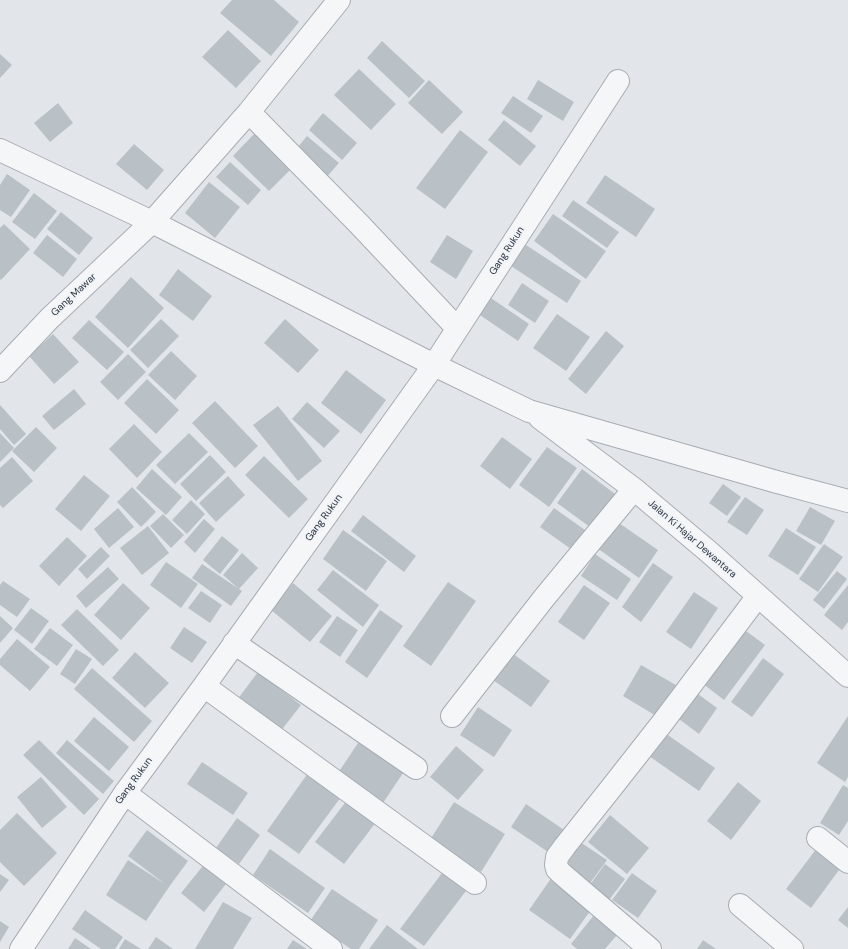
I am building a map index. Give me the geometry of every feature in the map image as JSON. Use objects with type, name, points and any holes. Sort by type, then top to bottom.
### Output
[{"type":"street","name":"Gang Mawar","points":[[0,371],[50,318],[152,222],[249,112],[339,0]]},
{"type":"street","name":"Gang Rukun","points":[[21,949],[125,793],[204,686],[434,365],[618,81]]},
{"type":"street","points":[[249,112],[359,224],[457,328]]},
{"type":"street","points":[[0,150],[152,222],[434,365],[529,411],[848,501]]},
{"type":"street","name":"Jalan Ki Hajar Dewantara","points":[[529,411],[634,489],[709,552],[848,676]]},
{"type":"street","points":[[452,716],[544,598],[634,489]]},
{"type":"street","points":[[650,949],[562,874],[557,869],[557,857],[622,775],[758,596]]},
{"type":"street","points":[[234,643],[416,768]]},
{"type":"street","points":[[204,686],[475,883]]},
{"type":"street","points":[[125,793],[331,949]]},
{"type":"street","points":[[818,838],[848,862]]},
{"type":"street","points":[[740,905],[792,949]]},
{"type":"building","points":[[232,0],[274,0],[299,22],[271,56],[220,13]]},
{"type":"building","points":[[228,30],[261,61],[236,88],[202,57]]},
{"type":"building","points":[[382,41],[425,81],[409,98],[367,58]]},
{"type":"building","points":[[0,54],[12,65],[0,78]]},
{"type":"building","points":[[359,69],[396,104],[371,130],[334,95]]},
{"type":"building","points":[[429,80],[463,112],[442,134],[408,103]]},
{"type":"building","points":[[538,80],[574,102],[563,121],[527,99]]},
{"type":"building","points":[[513,96],[543,116],[531,133],[501,113]]},
{"type":"building","points":[[58,103],[73,123],[50,142],[34,123]]},
{"type":"building","points":[[323,113],[357,143],[342,160],[309,130]]},
{"type":"building","points":[[504,120],[536,146],[520,166],[488,140]]},
{"type":"building","points":[[460,130],[488,152],[445,209],[416,188]]},
{"type":"building","points":[[255,133],[291,169],[269,191],[233,156]]},
{"type":"building","points":[[307,136],[339,163],[325,179],[294,152]]},
{"type":"building","points":[[134,144],[164,170],[147,190],[116,164]]},
{"type":"building","points":[[230,162],[261,190],[248,205],[216,177]]},
{"type":"building","points":[[7,174],[30,190],[11,217],[0,210],[0,185]]},
{"type":"building","points":[[605,175],[655,209],[636,237],[586,203]]},
{"type":"building","points":[[209,182],[240,207],[215,238],[185,213]]},
{"type":"building","points":[[34,193],[57,211],[35,239],[12,222]]},
{"type":"building","points":[[573,200],[619,232],[607,248],[562,216]]},
{"type":"building","points":[[61,212],[93,238],[79,255],[47,229]]},
{"type":"building","points":[[553,214],[606,251],[586,279],[534,241]]},
{"type":"building","points":[[4,224],[30,249],[1,280],[0,228]]},
{"type":"building","points":[[47,235],[77,259],[63,277],[33,253]]},
{"type":"building","points":[[447,235],[473,251],[456,279],[430,262]]},
{"type":"building","points":[[526,245],[581,281],[567,303],[511,266]]},
{"type":"building","points":[[178,269],[212,296],[193,321],[159,295]]},
{"type":"building","points":[[131,277],[164,308],[128,348],[95,317]]},
{"type":"building","points":[[522,283],[549,301],[535,323],[508,305]]},
{"type":"building","points":[[485,294],[529,324],[518,341],[474,311]]},
{"type":"building","points":[[557,314],[590,337],[566,371],[533,348]]},
{"type":"building","points":[[161,319],[179,336],[148,368],[130,350]]},
{"type":"building","points":[[285,319],[319,350],[298,373],[264,343]]},
{"type":"building","points":[[89,320],[124,352],[107,370],[72,338]]},
{"type":"building","points":[[606,331],[624,346],[586,394],[568,379]]},
{"type":"building","points":[[53,334],[79,362],[54,384],[29,356]]},
{"type":"building","points":[[171,351],[197,376],[175,400],[148,375]]},
{"type":"building","points":[[128,354],[146,372],[118,400],[100,382]]},
{"type":"building","points":[[346,370],[386,400],[361,434],[321,403]]},
{"type":"building","points":[[147,379],[179,410],[156,434],[124,403]]},
{"type":"building","points":[[74,389],[86,404],[54,430],[42,416]]},
{"type":"building","points":[[215,401],[258,446],[235,468],[192,423]]},
{"type":"building","points":[[307,402],[340,431],[324,448],[292,419]]},
{"type":"building","points":[[0,405],[26,434],[14,445],[0,429]]},
{"type":"building","points":[[278,406],[322,461],[298,481],[253,425]]},
{"type":"building","points":[[134,424],[162,452],[137,478],[109,449]]},
{"type":"building","points":[[36,427],[57,448],[34,472],[12,451]]},
{"type":"building","points":[[0,433],[14,448],[0,462]]},
{"type":"building","points":[[189,433],[208,452],[175,484],[156,465]]},
{"type":"building","points":[[502,437],[532,459],[510,489],[480,466]]},
{"type":"building","points":[[547,447],[577,468],[549,507],[519,485]]},
{"type":"building","points":[[210,455],[226,472],[196,501],[180,484]]},
{"type":"building","points":[[264,456],[308,499],[289,518],[245,475]]},
{"type":"building","points":[[12,457],[33,481],[3,508],[0,505],[0,468]]},
{"type":"building","points":[[152,469],[182,497],[166,515],[136,488]]},
{"type":"building","points":[[582,469],[619,497],[594,530],[557,503]]},
{"type":"building","points":[[84,475],[110,496],[81,531],[55,509]]},
{"type":"building","points":[[228,476],[245,495],[216,522],[199,503]]},
{"type":"building","points":[[723,484],[741,497],[727,516],[709,503]]},
{"type":"building","points":[[132,487],[156,512],[141,527],[117,502]]},
{"type":"building","points":[[745,497],[764,510],[747,535],[727,522]]},
{"type":"building","points":[[191,500],[205,514],[187,534],[172,520]]},
{"type":"building","points":[[810,507],[835,521],[821,545],[796,531]]},
{"type":"building","points":[[118,508],[134,527],[109,548],[94,529]]},
{"type":"building","points":[[554,508],[592,535],[578,554],[540,527]]},
{"type":"building","points":[[163,514],[184,535],[171,548],[150,526]]},
{"type":"building","points":[[363,515],[416,556],[404,572],[351,531]]},
{"type":"building","points":[[204,519],[215,529],[195,553],[184,542]]},
{"type":"building","points":[[616,521],[658,550],[639,578],[597,548]]},
{"type":"building","points":[[148,526],[169,553],[142,575],[120,548]]},
{"type":"building","points":[[786,528],[816,547],[798,575],[768,556]]},
{"type":"building","points":[[343,530],[387,561],[366,591],[323,559]]},
{"type":"building","points":[[222,536],[239,550],[220,574],[203,560]]},
{"type":"building","points":[[67,537],[87,556],[59,586],[39,566]]},
{"type":"building","points":[[824,544],[843,557],[818,592],[799,579]]},
{"type":"building","points":[[101,547],[110,556],[87,579],[78,569]]},
{"type":"building","points":[[242,553],[258,568],[239,589],[223,575]]},
{"type":"building","points":[[595,554],[631,579],[617,600],[581,576]]},
{"type":"building","points":[[166,562],[198,584],[181,608],[150,585]]},
{"type":"building","points":[[653,563],[673,577],[641,622],[622,607]]},
{"type":"building","points":[[202,564],[242,591],[231,606],[192,578]]},
{"type":"building","points":[[108,567],[119,579],[86,608],[76,596]]},
{"type":"building","points":[[333,570],[379,605],[363,627],[317,590]]},
{"type":"building","points":[[837,571],[847,579],[824,609],[813,600]]},
{"type":"building","points":[[3,581],[30,599],[17,617],[0,605],[0,585]]},
{"type":"building","points":[[448,582],[476,601],[431,666],[403,646]]},
{"type":"building","points":[[123,583],[150,608],[121,640],[94,615]]},
{"type":"building","points":[[293,583],[332,616],[310,642],[271,610]]},
{"type":"building","points":[[584,585],[610,603],[584,640],[558,622]]},
{"type":"building","points":[[848,585],[848,622],[842,630],[824,615]]},
{"type":"building","points":[[201,591],[222,605],[210,623],[188,608]]},
{"type":"building","points":[[694,592],[718,608],[691,649],[666,632]]},
{"type":"building","points":[[31,608],[49,621],[32,644],[14,630]]},
{"type":"building","points":[[77,609],[119,650],[103,666],[61,625]]},
{"type":"building","points":[[380,610],[403,626],[367,678],[345,662]]},
{"type":"building","points":[[0,616],[13,628],[0,643]]},
{"type":"building","points":[[337,616],[358,630],[340,657],[319,642]]},
{"type":"building","points":[[184,627],[207,642],[192,663],[170,648]]},
{"type":"building","points":[[50,628],[73,645],[57,666],[34,649]]},
{"type":"building","points":[[742,628],[765,645],[724,700],[702,683]]},
{"type":"building","points":[[17,639],[50,667],[30,691],[0,665],[0,659]]},
{"type":"building","points":[[76,649],[92,659],[75,684],[60,674]]},
{"type":"building","points":[[135,652],[169,683],[145,708],[112,678]]},
{"type":"building","points":[[512,653],[550,681],[531,707],[493,680]]},
{"type":"building","points":[[763,658],[784,674],[752,717],[731,702]]},
{"type":"building","points":[[641,665],[676,685],[658,717],[623,696]]},
{"type":"building","points":[[92,668],[152,721],[134,742],[74,689]]},
{"type":"building","points":[[258,672],[301,705],[280,732],[237,700]]},
{"type":"building","points":[[694,691],[717,708],[699,734],[675,716]]},
{"type":"building","points":[[478,707],[512,730],[494,757],[460,735]]},
{"type":"building","points":[[848,716],[848,777],[845,782],[817,763]]},
{"type":"building","points":[[94,717],[129,747],[109,771],[74,741]]},
{"type":"building","points":[[665,733],[715,768],[699,791],[649,756]]},
{"type":"building","points":[[39,740],[99,799],[84,815],[23,755]]},
{"type":"building","points":[[67,740],[114,781],[103,794],[56,753]]},
{"type":"building","points":[[360,740],[405,770],[381,806],[336,776]]},
{"type":"building","points":[[456,746],[484,770],[458,800],[430,777]]},
{"type":"building","points":[[202,762],[248,793],[233,815],[187,784]]},
{"type":"building","points":[[308,773],[341,797],[299,854],[267,831]]},
{"type":"building","points":[[41,777],[67,807],[42,828],[17,797]]},
{"type":"building","points":[[738,782],[761,801],[731,840],[707,821]]},
{"type":"building","points":[[843,785],[848,788],[848,821],[839,835],[820,823]]},
{"type":"building","points":[[348,799],[377,821],[344,864],[315,842]]},
{"type":"building","points":[[454,802],[505,834],[481,872],[430,840]]},
{"type":"building","points":[[526,804],[567,832],[551,854],[511,827]]},
{"type":"building","points":[[17,813],[57,853],[24,886],[0,862],[0,830]]},
{"type":"building","points":[[610,815],[649,848],[627,874],[588,842]]},
{"type":"building","points":[[237,818],[260,835],[239,864],[216,848]]},
{"type":"building","points":[[147,830],[188,861],[146,921],[106,895],[128,860],[165,884],[128,856]]},
{"type":"building","points":[[577,840],[607,860],[590,883],[561,863]]},
{"type":"building","points":[[817,848],[842,866],[811,908],[786,889]]},
{"type":"building","points":[[270,849],[325,888],[308,913],[253,875]]},
{"type":"building","points":[[206,862],[229,880],[204,912],[181,893]]},
{"type":"building","points":[[605,864],[625,879],[609,900],[589,886]]},
{"type":"building","points":[[445,869],[469,887],[424,946],[400,929]]},
{"type":"building","points":[[632,873],[657,891],[638,918],[612,900]]},
{"type":"building","points":[[0,874],[9,880],[0,892]]},
{"type":"building","points":[[552,877],[593,907],[570,939],[529,910]]},
{"type":"building","points":[[332,889],[378,920],[359,949],[351,949],[310,921]]},
{"type":"building","points":[[223,902],[252,918],[233,949],[195,949]]},
{"type":"building","points":[[848,907],[848,928],[838,920]]},
{"type":"building","points":[[85,910],[123,937],[115,949],[101,949],[72,929]]},
{"type":"building","points":[[598,910],[622,929],[605,949],[577,949],[571,944]]},
{"type":"building","points":[[0,921],[9,927],[0,942]]},
{"type":"building","points":[[387,925],[418,949],[369,949]]},
{"type":"building","points":[[156,937],[173,949],[148,949]]},
{"type":"building","points":[[75,938],[91,949],[68,949]]},
{"type":"building","points":[[125,939],[141,949],[119,949]]},
{"type":"building","points":[[293,940],[307,949],[287,949]]},
{"type":"building","points":[[703,940],[716,949],[697,949]]}]
